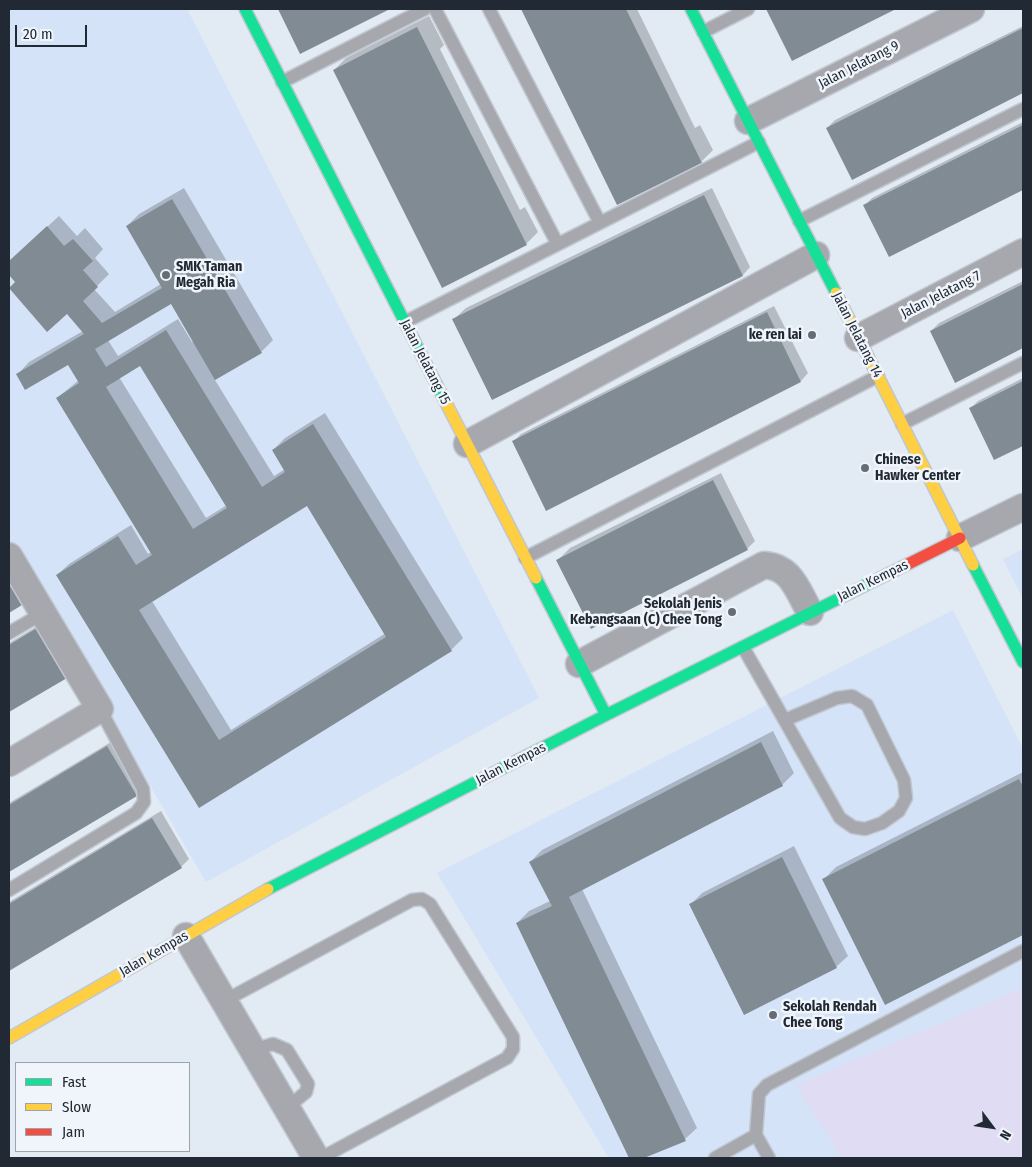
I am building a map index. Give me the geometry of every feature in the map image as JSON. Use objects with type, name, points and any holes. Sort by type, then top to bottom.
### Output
[{"type":"street","name":"Jalan Jelatang 15","points":[[245,9],[606,715]]},
{"type":"street","name":"Jalan Jelatang 14","points":[[691,9],[1023,662]]},
{"type":"street","name":"Jalan Jelatang 9","points":[[753,132],[971,9]]},
{"type":"street","name":"Jalan Jelatang 7","points":[[858,338],[1023,252]]},
{"type":"street","points":[[467,444],[816,255]]},
{"type":"street","name":"Jalan Kempas","points":[[9,1038],[277,884],[606,715],[1023,507]]},
{"type":"street","points":[[9,556],[100,709],[9,763]]},
{"type":"street","points":[[579,664],[764,565],[777,566],[789,576],[810,612]]},
{"type":"street","points":[[186,936],[316,1158]]},
{"type":"lane","points":[[282,82],[425,9]]},
{"type":"lane","points":[[435,9],[557,243]]},
{"type":"lane","points":[[489,9],[599,221]]},
{"type":"lane","points":[[703,32],[748,9]]},
{"type":"lane","points":[[799,221],[1023,109]]},
{"type":"lane","points":[[405,322],[599,221],[753,132]]},
{"type":"lane","points":[[902,424],[1023,364]]},
{"type":"lane","points":[[525,558],[878,376]]},
{"type":"lane","points":[[9,633],[43,613]]},
{"type":"lane","points":[[743,647],[840,818],[853,827],[865,829],[882,823],[899,811],[906,798],[904,780],[867,705],[852,696],[837,698],[785,720]]},
{"type":"lane","points":[[9,890],[136,813],[144,802],[142,788],[100,709]]},
{"type":"lane","points":[[224,1001],[412,900],[422,898],[430,904],[513,1037],[513,1049],[507,1058],[321,1158]]},
{"type":"lane","points":[[769,1158],[756,1135],[759,1094],[767,1084],[1023,951]]},
{"type":"lane","points":[[715,1158],[756,1135]]},
{"type":"shaded area","name":"SMK Taman Megah Ria","points":[[9,9],[187,9],[539,698],[206,882],[9,542]]},
{"type":"shaded area","points":[[1023,549],[1023,599],[1003,559]]},
{"type":"shaded area","name":"Sekolah Rendah Chee Tong","points":[[953,610],[1023,749],[1023,1158],[609,1158],[437,873]]},
{"type":"shaded area","points":[[1023,988],[1023,1158],[842,1158],[796,1085]]},
{"type":"building","points":[[278,9],[390,9],[300,54]]},
{"type":"building","points":[[521,9],[626,9],[702,163],[617,205]]},
{"type":"building","points":[[766,9],[896,9],[792,61]]},
{"type":"building","points":[[417,27],[527,245],[442,288],[333,70]]},
{"type":"building","points":[[1023,28],[1023,93],[852,180],[826,128]]},
{"type":"building","points":[[1023,125],[1023,190],[889,257],[863,205]]},
{"type":"building","points":[[704,195],[743,276],[492,400],[452,319]]},
{"type":"building","points":[[172,199],[262,353],[215,380],[171,304],[95,349],[106,367],[166,330],[262,487],[285,472],[272,450],[313,424],[452,651],[199,808],[56,575],[118,536],[136,565],[152,555],[56,398],[79,383],[68,365],[25,390],[16,374],[84,334],[67,314],[47,332],[9,288],[15,282],[9,275],[9,261],[47,226],[64,246],[73,239],[93,261],[83,270],[98,287],[83,301],[102,323],[162,288],[126,226]],"holes":[[[140,366],[227,508],[193,529],[106,387]],[[307,506],[386,637],[219,740],[139,610]]]},
{"type":"building","points":[[1023,284],[1023,348],[955,383],[930,331]]},
{"type":"building","points":[[767,312],[801,382],[546,511],[512,441]]},
{"type":"building","points":[[1023,381],[1023,446],[994,460],[969,408]]},
{"type":"building","points":[[713,480],[748,550],[591,629],[556,560]]},
{"type":"building","points":[[9,582],[22,605],[9,613]]},
{"type":"building","points":[[37,628],[67,678],[9,712],[9,645]]},
{"type":"building","points":[[761,742],[783,786],[569,897],[686,1141],[644,1158],[629,1158],[516,923],[552,906],[529,862]]},
{"type":"building","points":[[107,746],[137,796],[9,872],[9,805]]},
{"type":"building","points":[[1019,779],[1023,787],[1023,935],[885,1005],[822,879]]},
{"type":"building","points":[[152,818],[182,868],[9,971],[9,904]]},
{"type":"building","points":[[782,857],[837,968],[744,1015],[689,904]]},
{"type":"traffic: fast","points":[[245,9],[445,401]]},
{"type":"traffic: fast","points":[[691,9],[836,293]]},
{"type":"traffic: fast","points":[[973,565],[1023,662]]},
{"type":"traffic: fast","points":[[268,889],[606,715],[890,573]]},
{"type":"traffic: fast","points":[[536,578],[606,715]]},
{"type":"traffic: slow","points":[[836,293],[973,565]]},
{"type":"traffic: slow","points":[[445,401],[536,578]]},
{"type":"traffic: slow","points":[[9,1038],[268,889]]},
{"type":"traffic: jam","points":[[890,573],[960,538]]},
{"type":"place","name":"SMK Taman Megah Ria","points":[[166,275]]},
{"type":"place","name":"ke ren lai","points":[[812,335]]},
{"type":"place","name":"Chinese Hawker Center","points":[[865,468]]},
{"type":"place","name":"Sekolah Jenis Kebangsaan (C) Chee Tong","points":[[732,612]]},
{"type":"place","name":"Sekolah Rendah Chee Tong","points":[[773,1015]]}]
